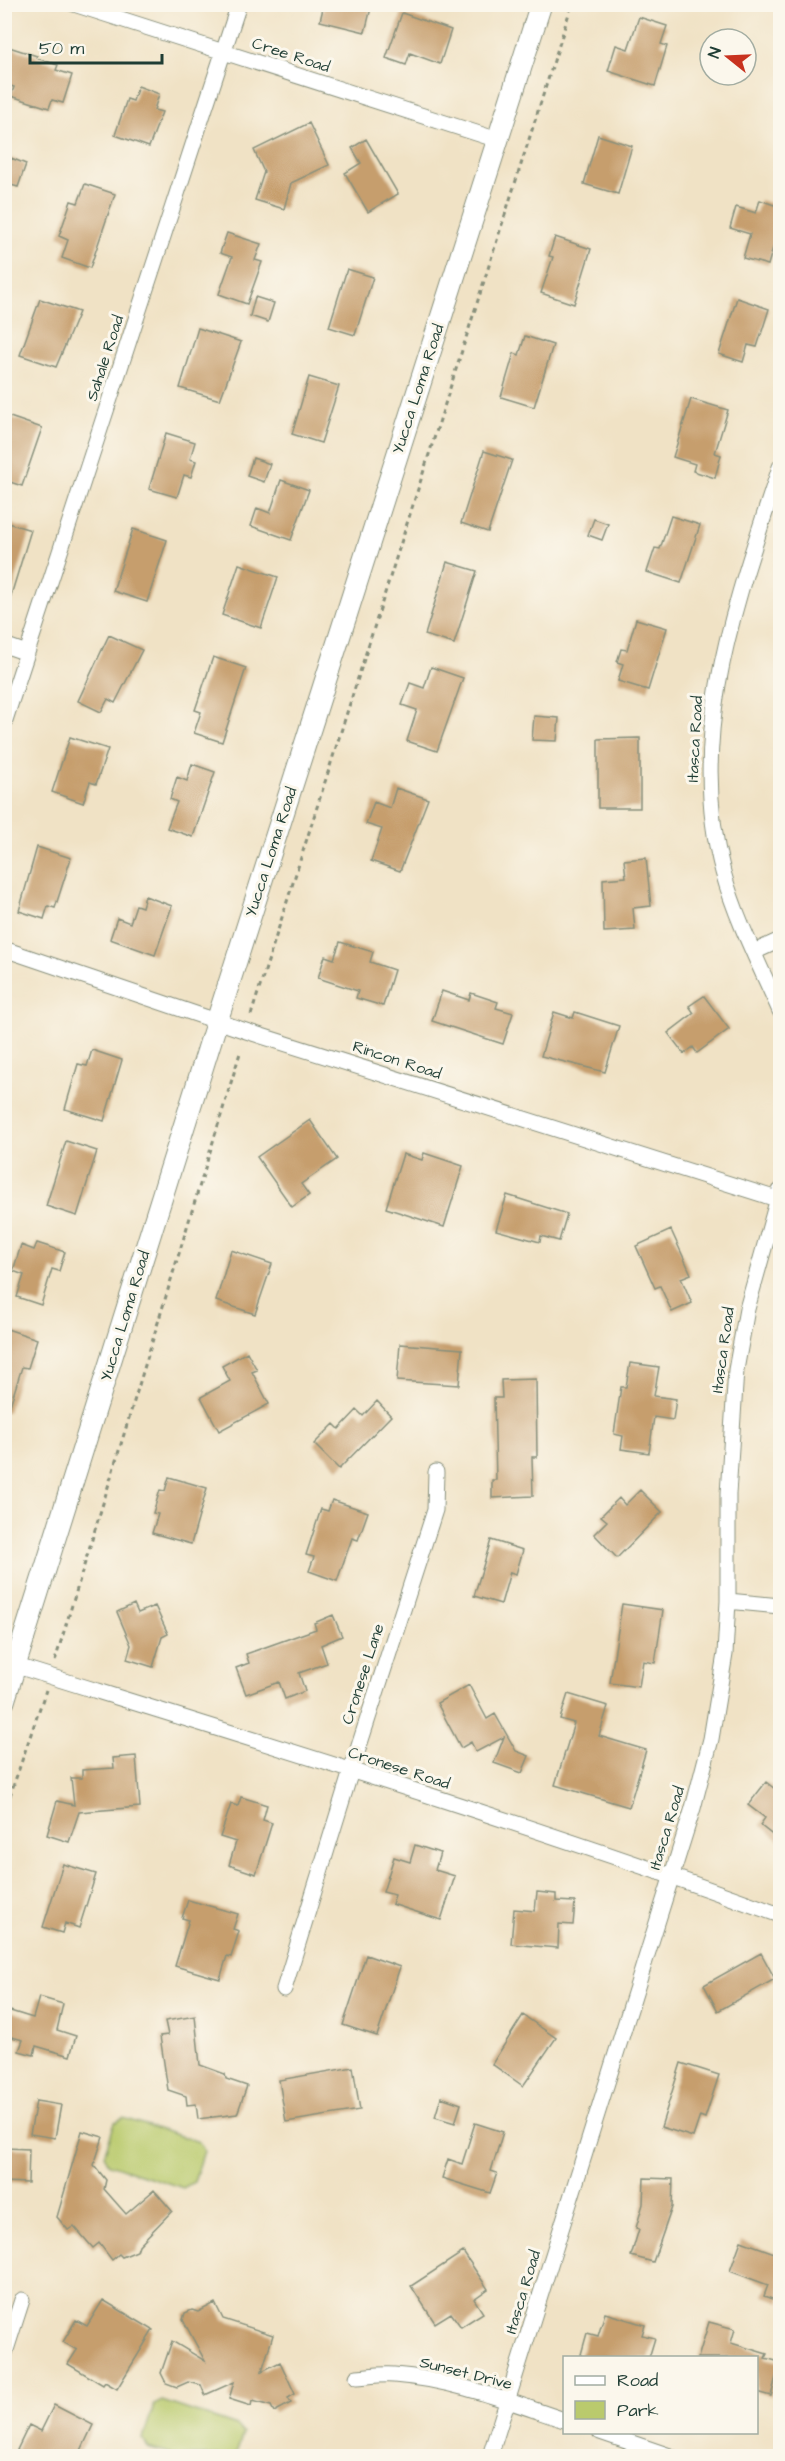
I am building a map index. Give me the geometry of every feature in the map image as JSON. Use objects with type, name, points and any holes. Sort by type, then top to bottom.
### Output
[{"type":"main road","name":"Yucca Loma Road","points":[[4,1701],[10,1664],[541,4]]},
{"type":"street","name":"Cree Road","points":[[74,4],[498,140]]},
{"type":"street","name":"Sahale Road","points":[[4,723],[225,53],[239,4]]},
{"type":"street","name":"Itasca Road","points":[[780,467],[735,608],[714,700],[709,765],[713,824],[723,872],[780,1011]]},
{"type":"street","points":[[4,645],[27,653]]},
{"type":"street","points":[[754,952],[780,940]]},
{"type":"street","name":"Rincon Road","points":[[4,949],[217,1021],[780,1197]]},
{"type":"street","name":"Itasca Road","points":[[490,2457],[711,1739],[725,1654],[728,1601],[728,1494],[736,1370],[747,1309],[780,1197]]},
{"type":"street","name":"Cronese Lane","points":[[284,1989],[435,1510],[436,1472]]},
{"type":"street","points":[[728,1601],[780,1606]]},
{"type":"street","name":"Cronese Road","points":[[10,1664],[671,1875],[780,1915]]},
{"type":"street","points":[[4,2356],[22,2300]]},
{"type":"street","name":"Sunset Drive","points":[[357,2377],[394,2375],[439,2383],[507,2401],[563,2420]]},
{"type":"street","points":[[603,2434],[670,2457]]},
{"type":"path","points":[[251,1015],[572,4]]},
{"type":"path","points":[[54,1662],[240,1053]]},
{"type":"path","points":[[4,1813],[46,1690]]},
{"type":"green space","points":[[123,2118],[199,2142],[204,2151],[194,2182],[183,2188],[109,2164],[104,2155],[115,2122]]},
{"type":"green space","points":[[162,2401],[237,2426],[243,2434],[235,2456],[175,2456],[148,2448],[143,2438],[154,2405]]},
{"type":"building","points":[[324,4],[372,4],[365,32],[320,21]]},
{"type":"building","points":[[402,13],[451,30],[440,64],[410,53],[406,65],[386,58]]},
{"type":"building","points":[[639,17],[667,26],[661,44],[667,46],[655,86],[608,71],[616,45],[628,49]]},
{"type":"building","points":[[9,47],[58,65],[56,70],[72,75],[63,103],[52,100],[49,108],[11,96],[14,87],[4,84],[4,60]]},
{"type":"building","points":[[138,86],[159,94],[154,110],[162,112],[149,147],[115,135],[127,99],[133,101]]},
{"type":"building","points":[[309,123],[329,165],[291,183],[284,209],[255,200],[264,172],[254,150]]},
{"type":"building","points":[[598,135],[632,146],[618,194],[584,184]]},
{"type":"building","points":[[366,139],[398,194],[368,212],[345,173],[361,163],[352,148]]},
{"type":"building","points":[[11,158],[26,164],[18,187],[4,183]]},
{"type":"building","points":[[85,184],[115,194],[90,268],[62,258],[68,240],[59,236],[71,201],[78,203]]},
{"type":"building","points":[[760,200],[780,207],[780,235],[777,234],[768,265],[743,258],[750,234],[730,228],[736,207],[756,213]]},
{"type":"building","points":[[227,233],[261,244],[255,260],[262,262],[247,304],[219,294],[232,257],[220,253]]},
{"type":"building","points":[[555,237],[591,249],[574,304],[541,293],[553,257],[549,256]]},
{"type":"building","points":[[347,269],[373,277],[355,335],[329,327]]},
{"type":"building","points":[[255,297],[274,303],[268,322],[250,316]]},
{"type":"building","points":[[737,298],[769,309],[757,347],[748,345],[743,362],[719,354]]},
{"type":"building","points":[[40,299],[79,312],[56,367],[20,355]]},
{"type":"building","points":[[198,328],[241,342],[220,400],[180,388]]},
{"type":"building","points":[[525,336],[553,345],[534,407],[501,397],[514,353],[519,355]]},
{"type":"building","points":[[309,377],[339,386],[321,443],[292,434]]},
{"type":"building","points":[[691,399],[728,410],[715,453],[721,455],[715,478],[693,471],[695,464],[673,457]]},
{"type":"building","points":[[4,415],[42,428],[22,486],[4,480]]},
{"type":"building","points":[[166,433],[195,442],[190,459],[196,461],[191,477],[184,475],[177,497],[149,489]]},
{"type":"building","points":[[484,451],[512,460],[488,532],[461,523]]},
{"type":"building","points":[[253,458],[270,464],[264,482],[247,476]]},
{"type":"building","points":[[281,480],[309,490],[291,540],[251,526],[257,508],[270,513]]},
{"type":"building","points":[[671,516],[700,525],[681,583],[647,572],[655,548],[660,549]]},
{"type":"building","points":[[594,519],[608,524],[602,540],[588,535]]},
{"type":"building","points":[[4,522],[31,530],[8,605],[4,604]]},
{"type":"building","points":[[133,529],[167,540],[147,602],[113,591]]},
{"type":"building","points":[[447,562],[477,571],[454,644],[425,635]]},
{"type":"building","points":[[239,564],[278,577],[261,628],[222,615]]},
{"type":"building","points":[[636,619],[667,628],[648,690],[618,681],[623,664],[617,662],[621,649],[627,650]]},
{"type":"building","points":[[109,635],[142,650],[115,703],[108,699],[101,712],[78,701]]},
{"type":"building","points":[[213,657],[246,668],[222,742],[194,733],[201,712],[195,710]]},
{"type":"building","points":[[431,667],[463,678],[437,751],[407,741],[417,710],[402,705],[410,683],[424,688]]},
{"type":"building","points":[[534,716],[559,718],[557,741],[532,740]]},
{"type":"building","points":[[70,737],[108,749],[96,784],[90,782],[83,803],[52,792]]},
{"type":"building","points":[[640,738],[640,808],[598,808],[598,739]]},
{"type":"building","points":[[192,764],[215,772],[193,837],[167,828],[177,802],[170,799],[177,777],[187,781]]},
{"type":"building","points":[[396,788],[428,799],[400,871],[371,861],[382,829],[366,824],[374,802],[390,808]]},
{"type":"building","points":[[37,847],[71,858],[55,908],[48,906],[44,919],[19,911]]},
{"type":"building","points":[[646,858],[651,906],[633,908],[635,930],[604,932],[603,879],[626,877],[624,860]]},
{"type":"building","points":[[145,896],[172,906],[155,955],[110,939],[117,918],[130,923],[136,905],[142,907]]},
{"type":"building","points":[[340,942],[373,952],[370,962],[394,970],[383,1006],[356,998],[358,991],[318,978],[325,956],[334,959]]},
{"type":"building","points":[[442,991],[469,1000],[471,993],[498,1002],[496,1008],[513,1013],[503,1044],[432,1021]]},
{"type":"building","points":[[704,996],[729,1029],[697,1053],[693,1047],[684,1054],[668,1033],[694,1013],[689,1006]]},
{"type":"building","points":[[554,1012],[573,1018],[575,1012],[619,1026],[605,1072],[541,1056]]},
{"type":"building","points":[[92,1050],[122,1060],[104,1121],[65,1109],[78,1064],[87,1066]]},
{"type":"building","points":[[310,1120],[337,1159],[301,1184],[309,1195],[292,1207],[257,1157]]},
{"type":"building","points":[[66,1141],[97,1151],[77,1216],[46,1206]]},
{"type":"building","points":[[424,1153],[463,1166],[444,1227],[386,1208],[403,1154],[422,1160]]},
{"type":"building","points":[[507,1195],[567,1214],[559,1241],[541,1236],[540,1242],[496,1230]]},
{"type":"building","points":[[671,1230],[691,1274],[681,1278],[692,1303],[672,1312],[660,1286],[655,1288],[636,1246]]},
{"type":"building","points":[[37,1243],[65,1252],[59,1271],[52,1269],[41,1305],[17,1297],[24,1275],[13,1271],[21,1245],[34,1250]]},
{"type":"building","points":[[231,1250],[272,1264],[255,1314],[216,1301]]},
{"type":"building","points":[[4,1328],[37,1339],[28,1368],[22,1367],[8,1412],[4,1411]]},
{"type":"building","points":[[400,1344],[462,1349],[459,1385],[397,1381]]},
{"type":"building","points":[[247,1352],[257,1370],[252,1372],[269,1404],[219,1431],[201,1397],[230,1381],[222,1366]]},
{"type":"building","points":[[630,1363],[659,1367],[654,1396],[676,1399],[673,1420],[654,1417],[649,1453],[621,1449],[623,1436],[614,1434],[621,1387],[626,1387]]},
{"type":"building","points":[[536,1379],[537,1457],[532,1457],[533,1496],[492,1498],[492,1480],[496,1480],[494,1398],[502,1398],[501,1380]]},
{"type":"building","points":[[377,1401],[391,1416],[339,1469],[314,1444],[334,1424],[339,1429],[357,1410],[363,1416]]},
{"type":"building","points":[[169,1477],[207,1488],[191,1544],[152,1533],[158,1514],[153,1513],[160,1490],[165,1491]]},
{"type":"building","points":[[640,1490],[662,1512],[617,1558],[594,1534],[607,1521],[601,1516],[619,1498],[625,1505]]},
{"type":"building","points":[[332,1500],[368,1512],[358,1540],[352,1538],[337,1581],[309,1571],[314,1557],[306,1555],[321,1509],[328,1511]]},
{"type":"building","points":[[491,1540],[523,1550],[516,1574],[510,1572],[501,1604],[474,1596]]},
{"type":"building","points":[[134,1604],[138,1613],[155,1606],[168,1634],[162,1637],[153,1667],[127,1659],[131,1645],[117,1612]]},
{"type":"building","points":[[622,1604],[663,1610],[655,1663],[643,1661],[639,1687],[610,1683]]},
{"type":"building","points":[[333,1615],[342,1636],[321,1645],[327,1663],[299,1673],[305,1691],[285,1699],[279,1682],[246,1694],[236,1668],[249,1663],[246,1654],[316,1629],[314,1623]]},
{"type":"building","points":[[469,1685],[487,1719],[495,1714],[516,1751],[529,1756],[522,1773],[494,1763],[504,1737],[476,1752],[471,1742],[461,1748],[437,1703]]},
{"type":"building","points":[[568,1694],[608,1706],[599,1736],[646,1750],[629,1807],[555,1785],[574,1723],[560,1719]]},
{"type":"building","points":[[136,1756],[140,1807],[79,1812],[69,1842],[47,1835],[57,1801],[74,1805],[71,1778],[82,1778],[82,1770],[114,1768],[113,1758]]},
{"type":"building","points":[[766,1782],[780,1793],[780,1841],[760,1825],[765,1818],[748,1805]]},
{"type":"building","points":[[241,1797],[267,1805],[263,1820],[272,1823],[256,1874],[229,1865],[236,1842],[220,1837],[231,1804],[238,1806]]},
{"type":"building","points":[[415,1845],[440,1853],[435,1870],[455,1876],[441,1920],[392,1904],[395,1895],[383,1892],[394,1857],[410,1862]]},
{"type":"building","points":[[63,1864],[96,1874],[79,1928],[65,1923],[62,1933],[43,1927]]},
{"type":"building","points":[[537,1892],[556,1894],[556,1901],[575,1902],[573,1925],[559,1924],[558,1948],[511,1944],[514,1909],[535,1911]]},
{"type":"building","points":[[188,1900],[238,1914],[233,1929],[239,1931],[231,1957],[227,1956],[220,1979],[175,1966],[189,1920],[182,1918]]},
{"type":"building","points":[[761,1953],[775,1979],[718,2011],[704,1985]]},
{"type":"building","points":[[366,1955],[400,1967],[377,2036],[343,2025]]},
{"type":"building","points":[[39,1997],[63,2004],[57,2030],[76,2036],[70,2056],[36,2046],[34,2055],[19,2051],[23,2040],[4,2035],[4,2009],[33,2018]]},
{"type":"building","points":[[523,2015],[556,2038],[523,2086],[492,2064]]},
{"type":"building","points":[[195,2016],[200,2065],[225,2074],[226,2079],[247,2086],[237,2114],[198,2119],[196,2104],[187,2105],[186,2096],[168,2090],[160,2036],[168,2035],[165,2021]]},
{"type":"building","points":[[681,2063],[719,2075],[705,2118],[700,2116],[693,2137],[661,2127]]},
{"type":"building","points":[[353,2067],[360,2110],[286,2122],[279,2080]]},
{"type":"building","points":[[441,2097],[461,2104],[455,2123],[435,2117]]},
{"type":"building","points":[[36,2101],[61,2105],[55,2138],[30,2134]]},
{"type":"building","points":[[475,2123],[503,2132],[491,2171],[497,2173],[490,2193],[442,2178],[448,2159],[462,2164]]},
{"type":"building","points":[[82,2131],[103,2137],[94,2165],[106,2180],[104,2189],[126,2214],[154,2190],[172,2211],[139,2245],[137,2251],[122,2257],[119,2254],[112,2260],[99,2243],[93,2248],[74,2226],[68,2230],[57,2217]]},
{"type":"building","points":[[4,2148],[29,2149],[28,2183],[4,2182]]},
{"type":"building","points":[[644,2178],[673,2179],[672,2207],[653,2262],[631,2256],[639,2229],[636,2228],[643,2204]]},
{"type":"building","points":[[741,2241],[780,2255],[780,2302],[764,2296],[768,2285],[730,2271]]},
{"type":"building","points":[[463,2252],[488,2289],[474,2299],[483,2313],[461,2327],[451,2313],[435,2323],[411,2286]]},
{"type":"building","points":[[103,2300],[153,2330],[117,2389],[105,2382],[103,2385],[68,2364],[77,2350],[63,2342],[76,2320],[87,2326]]},
{"type":"building","points":[[215,2303],[223,2319],[273,2335],[262,2371],[280,2362],[295,2394],[288,2398],[291,2403],[274,2412],[271,2406],[252,2401],[251,2406],[229,2399],[234,2382],[205,2395],[201,2385],[188,2382],[177,2387],[166,2383],[161,2373],[172,2341],[205,2361],[183,2320],[185,2313],[192,2310],[198,2312]]},
{"type":"building","points":[[605,2313],[645,2325],[642,2335],[655,2338],[650,2356],[581,2356],[587,2333],[598,2336]]},
{"type":"building","points":[[709,2322],[735,2329],[731,2343],[767,2354],[765,2358],[780,2362],[771,2396],[758,2393],[758,2356],[699,2356]]},
{"type":"building","points":[[54,2405],[93,2425],[78,2457],[29,2457],[17,2450],[29,2425],[41,2431]]}]
